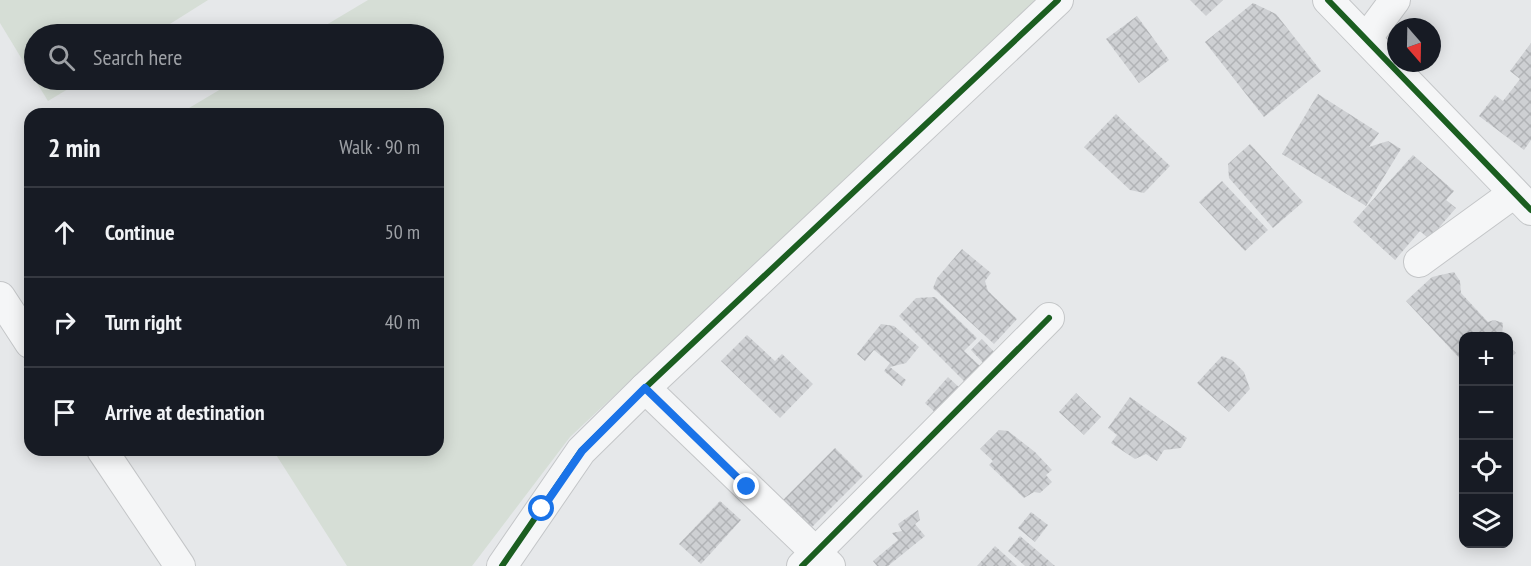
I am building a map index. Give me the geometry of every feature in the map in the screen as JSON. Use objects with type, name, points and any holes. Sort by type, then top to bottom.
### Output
[{"type":"street","points":[[503,566],[582,451],[645,388],[1058,0]]},
{"type":"street","points":[[1328,0],[1522,202],[1419,262]]},
{"type":"street","points":[[1366,39],[1395,0]]},
{"type":"street","points":[[0,297],[24,334]]},
{"type":"street","points":[[645,388],[815,562],[1049,318]]},
{"type":"street","points":[[106,456],[180,566]]},
{"type":"shaded area","points":[[0,0],[208,0],[170,24],[24,24],[24,63],[0,23]]},
{"type":"shaded area","points":[[368,0],[1037,0],[570,437],[472,566],[347,566],[277,456],[444,456],[444,108],[189,108],[219,90],[444,90],[444,24],[328,24]]},
{"type":"shaded area","points":[[41,90],[66,90],[48,101]]},
{"type":"building","points":[[1190,0],[1223,0],[1206,16]]},
{"type":"building","points":[[1253,3],[1276,14],[1321,71],[1264,117],[1205,42]]},
{"type":"building","points":[[1137,16],[1169,60],[1139,83],[1106,39]]},
{"type":"building","points":[[1531,43],[1531,140],[1524,150],[1479,116],[1495,95],[1503,101],[1520,79],[1510,71]]},
{"type":"building","points":[[1318,94],[1379,133],[1369,147],[1388,141],[1401,149],[1366,206],[1282,154]]},
{"type":"building","points":[[1116,114],[1170,166],[1144,193],[1130,190],[1084,147]]},
{"type":"building","points":[[1250,144],[1303,202],[1273,228],[1229,178],[1228,164]]},
{"type":"building","points":[[1413,155],[1454,191],[1446,200],[1456,208],[1429,239],[1420,231],[1395,260],[1353,222]]},
{"type":"building","points":[[1222,181],[1268,230],[1245,251],[1199,202]]},
{"type":"building","points":[[962,249],[991,273],[985,281],[988,291],[1017,319],[994,344],[933,288],[937,278]]},
{"type":"building","points":[[1454,272],[1460,281],[1461,293],[1488,322],[1494,320],[1503,323],[1502,332],[1459,332],[1459,358],[1406,301],[1432,277]]},
{"type":"building","points":[[935,297],[977,338],[964,351],[980,366],[964,381],[899,316],[916,298]]},
{"type":"building","points":[[881,324],[894,326],[919,347],[906,363],[890,367],[906,380],[902,386],[884,371],[890,363],[874,350],[865,361],[857,354]]},
{"type":"building","points":[[747,335],[775,361],[782,354],[813,384],[780,418],[721,361]]},
{"type":"building","points":[[982,339],[998,356],[987,367],[971,350]]},
{"type":"building","points":[[1222,356],[1232,360],[1244,372],[1250,389],[1229,412],[1197,383]]},
{"type":"building","points":[[948,377],[962,390],[939,416],[925,403]]},
{"type":"building","points":[[1076,393],[1101,417],[1084,435],[1059,412]]},
{"type":"building","points":[[1130,397],[1187,438],[1181,448],[1164,450],[1157,461],[1146,454],[1135,459],[1111,443],[1117,435],[1108,428]]},
{"type":"building","points":[[999,430],[1008,431],[1035,452],[1052,470],[1046,475],[1052,482],[1040,493],[1034,492],[1024,498],[989,465],[993,461],[980,449]]},
{"type":"building","points":[[835,448],[863,476],[810,529],[782,501]]},
{"type":"building","points":[[720,501],[741,520],[701,564],[679,544]]},
{"type":"building","points":[[918,510],[920,520],[915,524],[925,536],[888,566],[877,566],[873,561],[898,540],[892,533],[902,531],[898,524]]},
{"type":"building","points":[[1031,512],[1048,525],[1035,542],[1018,528]]},
{"type":"building","points":[[1020,536],[1055,566],[1025,566],[1008,551]]},
{"type":"building","points":[[995,546],[1017,566],[977,566]]},
{"type":"cycle path","points":[[502,566],[581,451],[645,388],[1058,0]]},
{"type":"cycle path","points":[[1328,0],[1531,210]]},
{"type":"cycle path","points":[[802,566],[1049,318]]},
{"type":"route","points":[[542,509],[582,451],[645,388],[747,487]]}]
